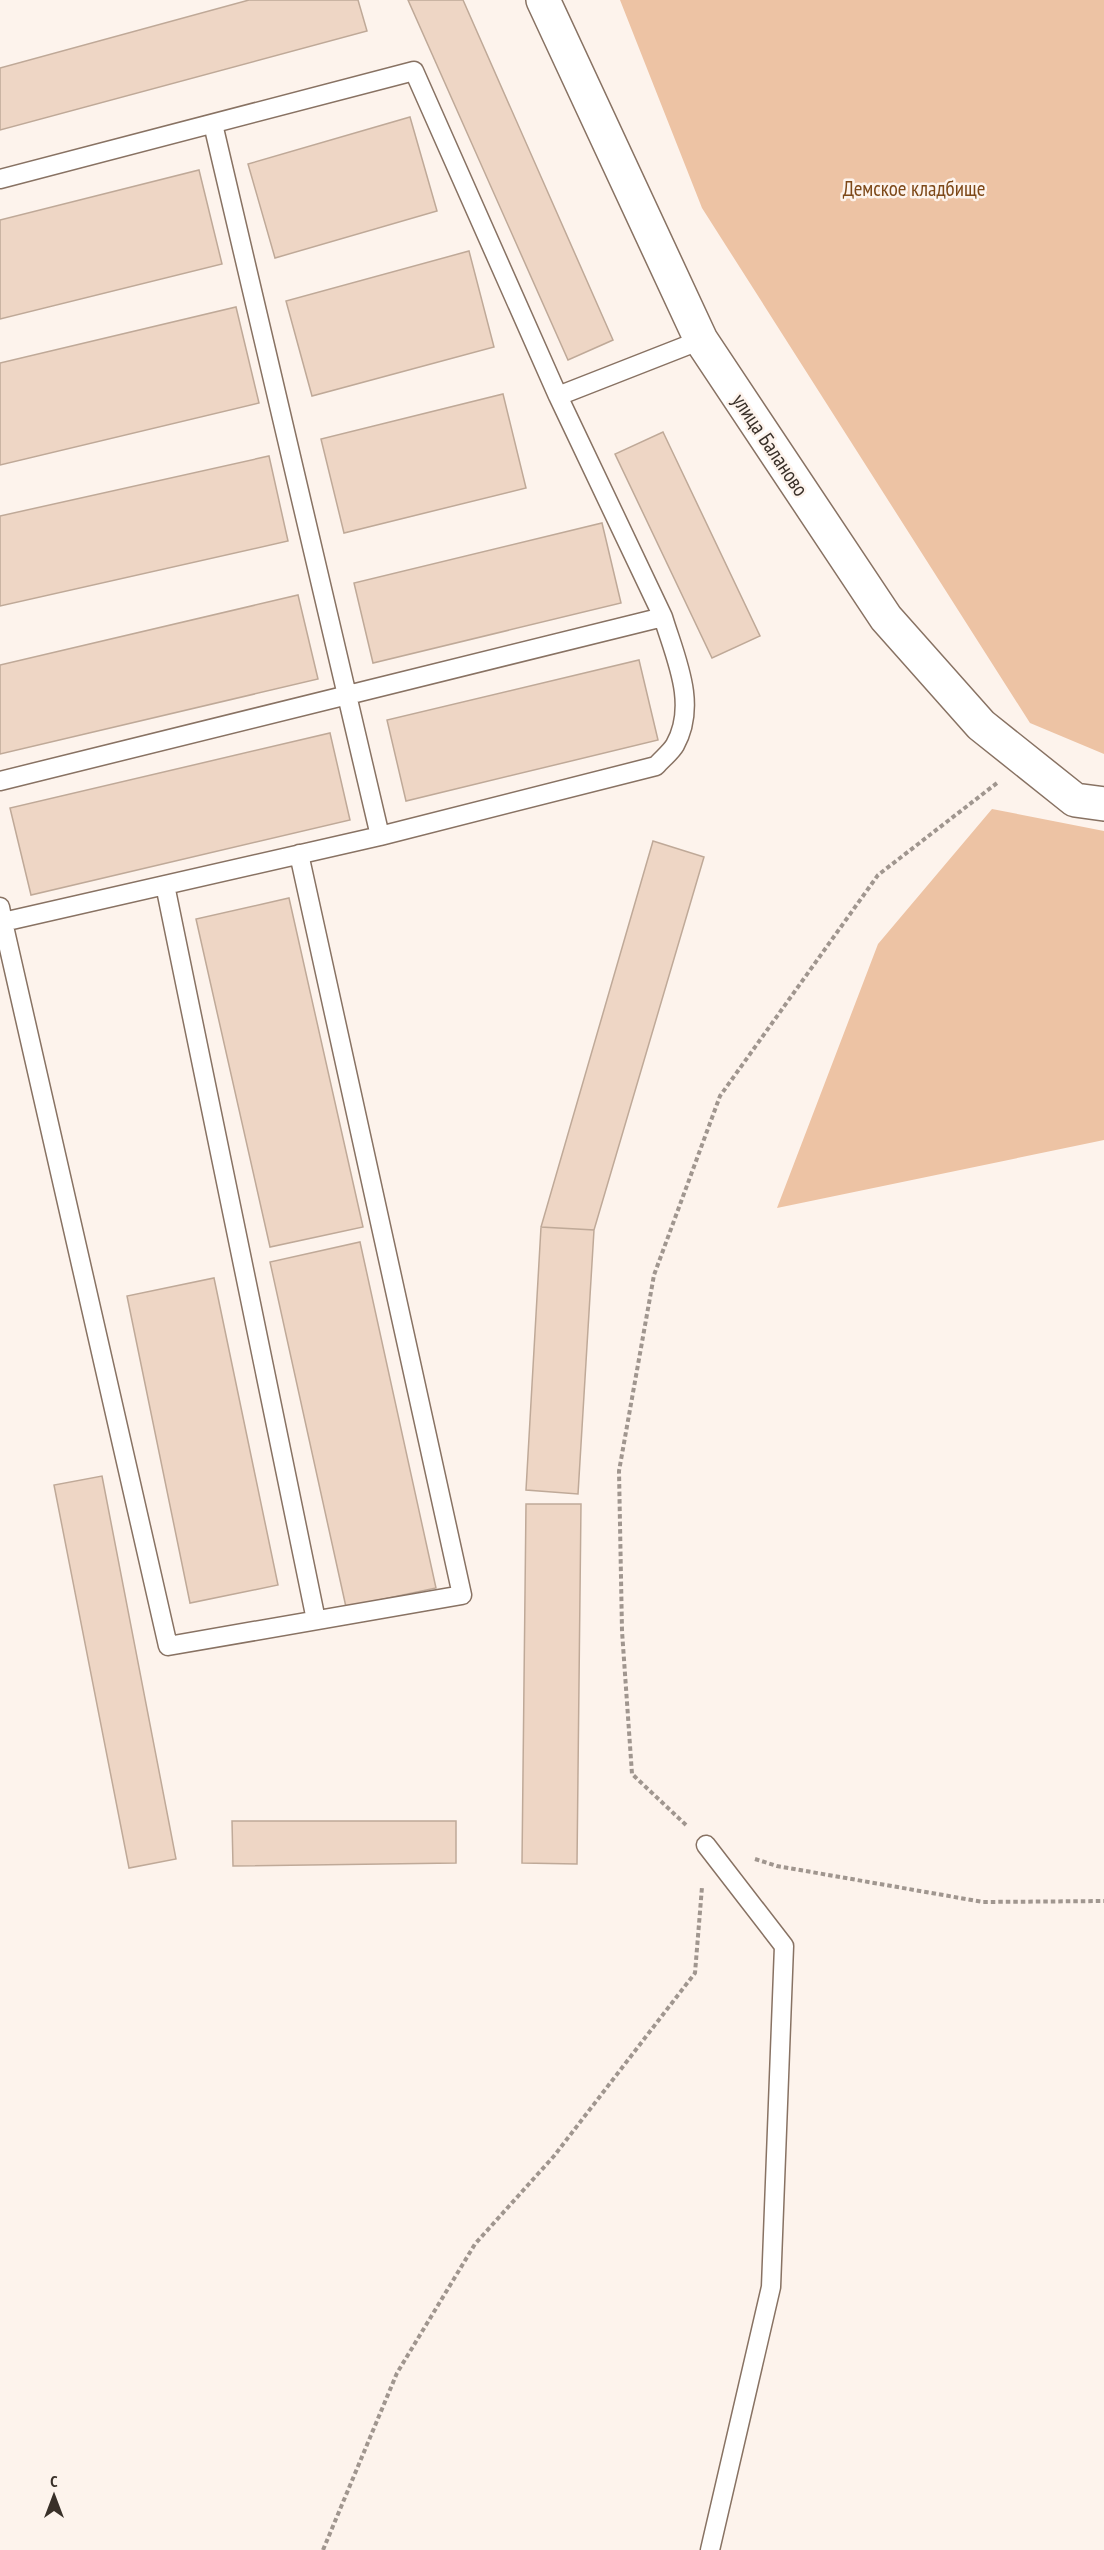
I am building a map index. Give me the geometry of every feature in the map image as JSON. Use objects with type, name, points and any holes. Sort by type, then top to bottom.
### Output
[{"type":"street","name":"улица Баланово","points":[[543,0],[701,340],[886,618],[981,725],[1075,800],[1104,804]]},
{"type":"lane","points":[[0,179],[414,71],[558,396],[663,617],[685,691],[684,722],[675,746],[656,766],[380,836],[298,854],[165,885],[2,914],[168,1646],[462,1595],[298,854]]},
{"type":"lane","points":[[213,124],[349,695],[380,836]]},
{"type":"lane","points":[[558,396],[701,340]]},
{"type":"lane","points":[[0,782],[663,617]]},
{"type":"lane","points":[[165,885],[316,1620]]},
{"type":"lane","points":[[706,1845],[784,1946],[771,2287],[710,2550]]},
{"type":"path","points":[[1026,761],[878,875],[720,1096],[654,1275],[619,1471],[622,1631],[632,1774],[706,1845],[777,1866],[983,1902],[1104,1901]]},
{"type":"path","points":[[323,2550],[397,2373],[475,2244],[554,2156],[695,1973],[706,1845]]},
{"type":"green space","name":"Демское кладбище","points":[[620,0],[1104,0],[1104,754],[1030,723],[702,208]]},
{"type":"green space","points":[[992,809],[1104,831],[1104,1140],[777,1208],[878,944]]},
{"type":"building","points":[[249,0],[358,0],[367,31],[0,130],[0,68]]},
{"type":"building","points":[[408,0],[463,0],[613,340],[568,360]]},
{"type":"building","points":[[410,117],[437,211],[275,258],[248,164]]},
{"type":"building","points":[[199,170],[222,264],[0,319],[0,220]]},
{"type":"building","points":[[469,251],[494,347],[312,396],[286,301]]},
{"type":"building","points":[[236,307],[259,403],[0,465],[0,363]]},
{"type":"building","points":[[503,394],[526,488],[344,533],[321,439]]},
{"type":"building","points":[[663,432],[760,636],[712,658],[615,454]]},
{"type":"building","points":[[269,456],[288,541],[0,606],[0,516]]},
{"type":"building","points":[[602,523],[621,603],[373,663],[354,583]]},
{"type":"building","points":[[298,595],[318,679],[0,754],[0,665]]},
{"type":"building","points":[[639,660],[658,740],[406,801],[387,720]]},
{"type":"building","points":[[330,733],[350,820],[31,895],[10,808]]},
{"type":"building","points":[[653,841],[704,857],[594,1230],[541,1227]]},
{"type":"building","points":[[289,898],[363,1227],[270,1247],[196,919]]},
{"type":"building","points":[[541,1227],[594,1230],[578,1494],[526,1490]]},
{"type":"building","points":[[360,1242],[436,1588],[346,1607],[270,1262]]},
{"type":"building","points":[[214,1278],[278,1585],[190,1603],[127,1296]]},
{"type":"building","points":[[102,1476],[176,1859],[129,1868],[54,1485]]},
{"type":"building","points":[[526,1504],[581,1504],[577,1864],[522,1863]]},
{"type":"building","points":[[232,1821],[456,1821],[456,1863],[233,1866]]}]
